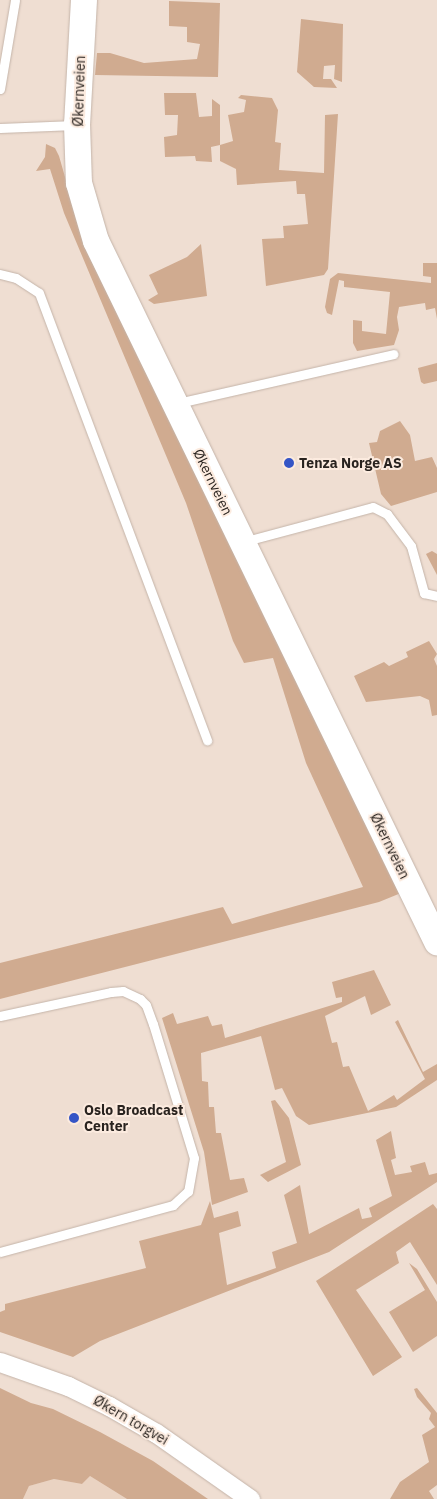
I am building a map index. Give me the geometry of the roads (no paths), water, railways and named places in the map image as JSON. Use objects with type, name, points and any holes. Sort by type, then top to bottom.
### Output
[{"type":"street","name":"Økernveien","points":[[84,0],[77,124],[79,183],[96,241],[437,942]]},
{"type":"street","name":"Økern torgvei","points":[[0,1362],[68,1386],[109,1406],[156,1433],[250,1499]]},
{"type":"lane","points":[[0,89],[15,0]]},
{"type":"lane","points":[[0,128],[77,124]]},
{"type":"lane","points":[[0,274],[16,278],[39,293],[207,741]]},
{"type":"lane","points":[[175,405],[394,354]]},
{"type":"lane","points":[[242,543],[373,507],[387,514],[411,546],[424,593],[437,596]]},
{"type":"lane","points":[[0,1016],[110,992],[123,991],[140,999],[153,1024],[194,1158],[188,1191],[173,1205],[0,1252]]},
{"type":"place","name":"Tenza Norge AS","points":[[289,463]]},
{"type":"place","name":"Oslo Broadcast Center","points":[[74,1118]]}]
